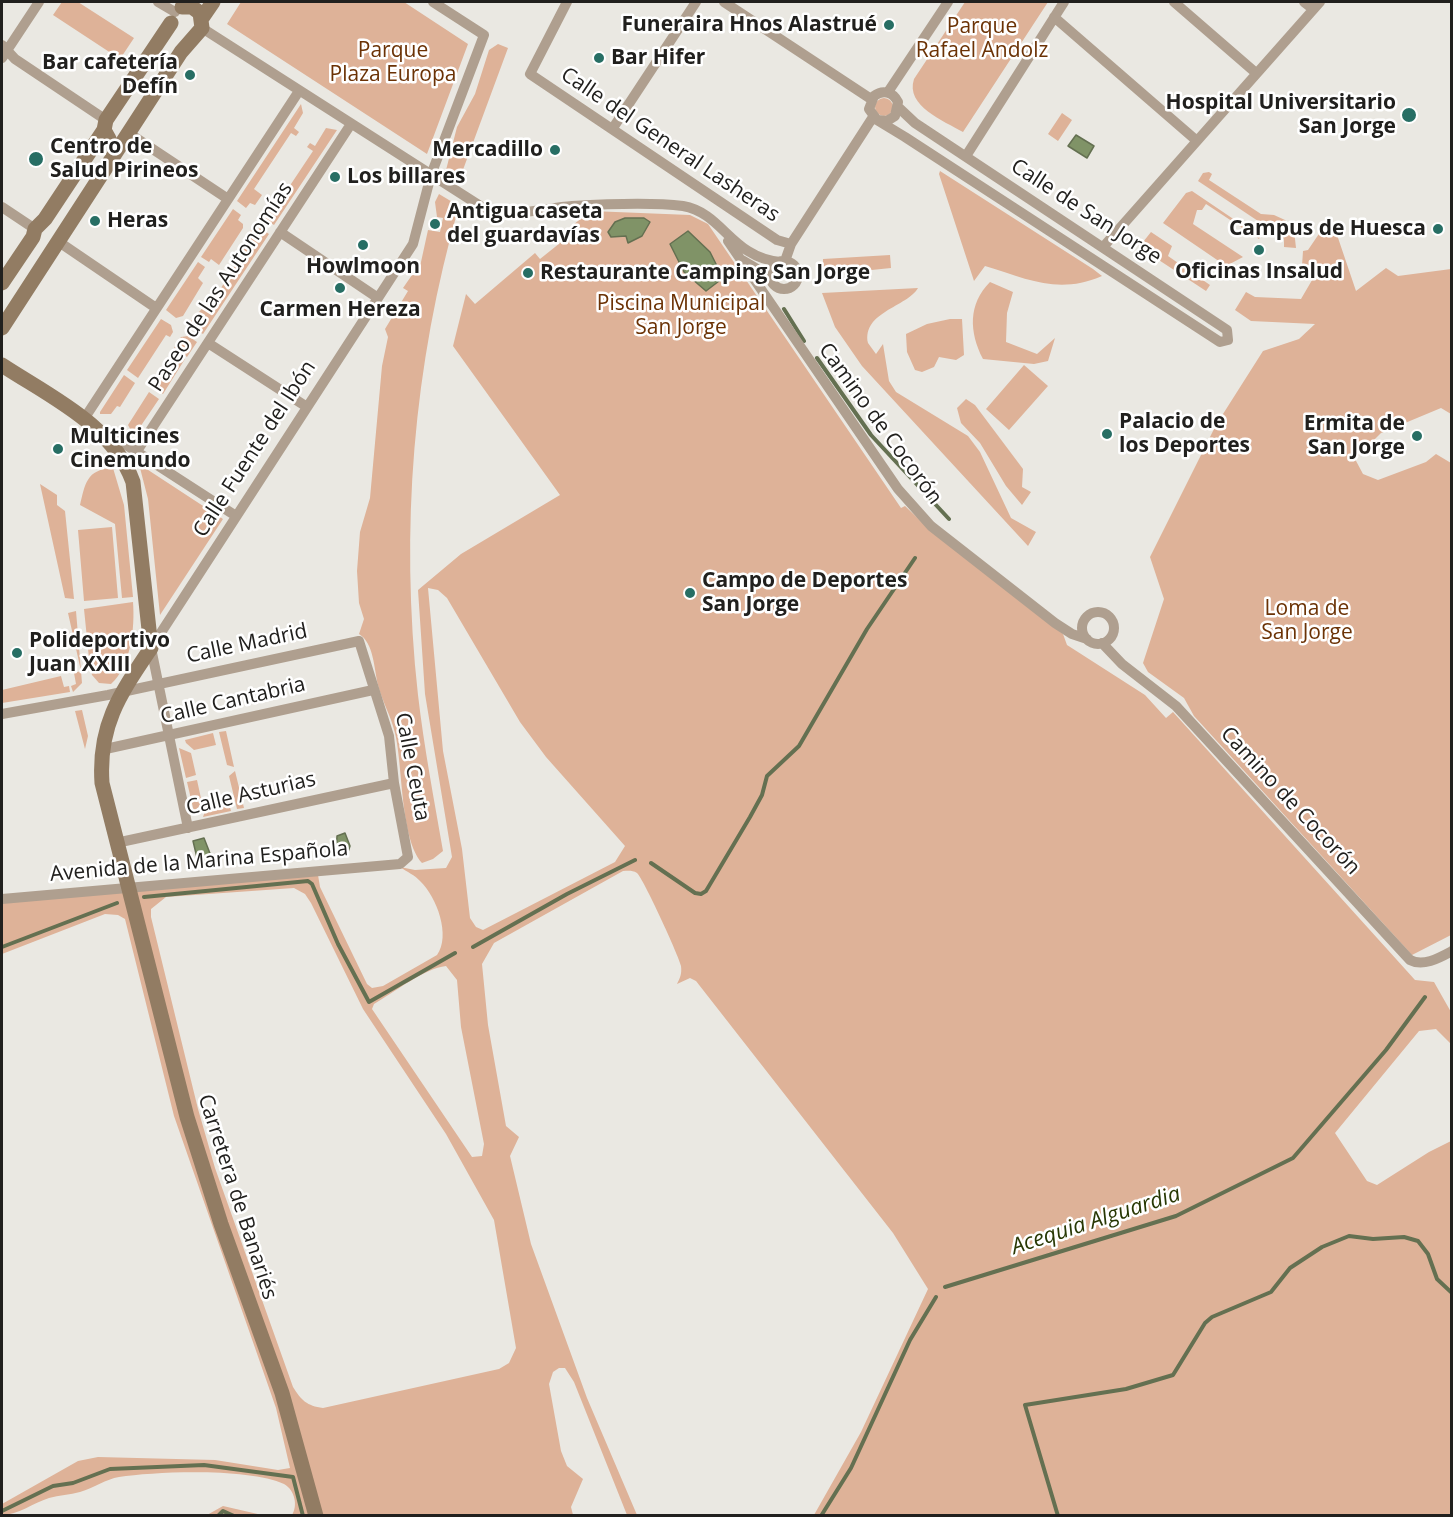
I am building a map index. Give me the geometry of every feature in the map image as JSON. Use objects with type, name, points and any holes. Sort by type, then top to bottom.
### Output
[{"type":"street","points":[[39,2],[3,51],[107,122],[112,141],[128,134]]},
{"type":"street","points":[[158,2],[179,11]]},
{"type":"street","points":[[2,328],[200,27],[213,2]]},
{"type":"street","name":"Calle Fuente del Ibón","points":[[128,888],[102,783],[101,750],[108,720],[121,693],[413,244],[431,175],[484,35],[432,2]]},
{"type":"street","name":"Calle del General Lasheras","points":[[567,2],[530,74],[777,240],[791,244]]},
{"type":"street","points":[[613,128],[696,2]]},
{"type":"street","points":[[724,2],[871,99]]},
{"type":"street","points":[[888,92],[948,2]]},
{"type":"street","points":[[966,156],[1064,2]]},
{"type":"street","points":[[1174,2],[1256,73]]},
{"type":"street","points":[[1104,246],[1316,5],[1304,2]]},
{"type":"street","points":[[2,284],[179,11],[192,7],[200,27],[477,205],[495,212],[574,206],[682,206],[702,213],[748,253],[765,260],[783,262],[797,269],[796,282],[787,289],[772,281]]},
{"type":"street","points":[[179,11],[180,36],[200,27]]},
{"type":"street","points":[[1054,17],[1197,141]]},
{"type":"street","name":"Paseo de las Autonomías","points":[[84,419],[298,91]]},
{"type":"street","points":[[888,92],[896,98],[898,107],[892,119],[875,119],[869,109],[871,99],[878,93],[888,92]]},
{"type":"street","name":"Calle de San Jorge","points":[[875,119],[1220,342],[1228,340],[1227,330],[1104,246],[915,123],[898,107]]},
{"type":"street","points":[[107,122],[124,116],[128,134],[228,199]]},
{"type":"street","points":[[771,303],[773,267],[783,262],[791,244],[875,119]]},
{"type":"street","name":"Paseo de las Autonomías","points":[[129,472],[131,461],[137,451],[351,124]]},
{"type":"street","points":[[2,207],[36,230],[38,248],[46,251],[58,243]]},
{"type":"street","points":[[36,230],[53,224],[59,230],[58,243]]},
{"type":"street","name":"Camino de Cocorón","points":[[719,228],[898,489],[919,515],[1055,623],[1072,634],[1087,639]]},
{"type":"street","points":[[280,232],[378,298]]},
{"type":"street","points":[[58,243],[156,308]]},
{"type":"street","name":"Camino de Cocorón","points":[[735,253],[772,281]]},
{"type":"street","points":[[208,343],[307,407]]},
{"type":"street","points":[[2,365],[236,516]]},
{"type":"street","points":[[84,419],[110,442],[129,472],[135,492],[156,684],[188,828]]},
{"type":"street","points":[[1094,612],[1105,613],[1113,621],[1114,632],[1102,643],[1087,639],[1082,629],[1085,618],[1094,612]]},
{"type":"street","name":"Calle Madrid","points":[[2,714],[121,693],[359,641]]},
{"type":"street","name":"Calle Ceuta","points":[[359,641],[363,646],[373,690],[389,736],[394,783],[408,852],[407,860],[400,864]]},
{"type":"street","name":"Camino de Cocorón","points":[[1102,643],[1122,664],[1176,706],[1410,960],[1417,964],[1424,963],[1452,951]]},
{"type":"street","name":"Calle Cantabria","points":[[101,750],[373,690]]},
{"type":"street","name":"Calle Asturias","points":[[116,843],[394,783]]},
{"type":"street","name":"Avenida de la Marina Española","points":[[2,899],[400,864]]},
{"type":"street","name":"Carretera de Banariés","points":[[128,888],[187,1117],[221,1224],[282,1394],[316,1515]]},
{"type":"green space","points":[[62,2],[78,2],[134,38],[120,59],[53,15]]},
{"type":"green space","name":"Parque Plaza Europa","points":[[241,2],[404,2],[468,44],[427,154],[227,24]]},
{"type":"green space","name":"Parque Rafael Andolz","points":[[965,2],[1048,2],[963,132],[928,112],[915,97],[913,89],[914,79]]},
{"type":"green space","points":[[498,44],[508,48],[457,186],[444,178],[457,127],[475,94],[489,50]]},
{"type":"green space","points":[[884,98],[892,103],[893,107],[888,115],[884,116],[876,111],[875,107],[880,99]]},
{"type":"green space","points":[[301,104],[303,113],[294,128],[299,132],[296,136],[291,133],[254,189],[262,195],[255,205],[250,203],[246,208],[237,201]]},
{"type":"green space","points":[[1062,113],[1072,120],[1058,141],[1048,134]]},
{"type":"green space","points":[[326,128],[337,130],[274,225],[265,219],[268,214],[264,211],[271,201],[277,205],[313,151],[307,147],[310,143],[315,146]]},
{"type":"green space","points":[[940,171],[1102,276],[1086,282],[1057,285],[1029,280],[985,266],[974,281],[939,174]]},
{"type":"green space","points":[[1203,173],[1212,174],[1209,180],[1261,214],[1274,215],[1285,220],[1294,230],[1296,248],[1284,247],[1284,239],[1277,228],[1264,225],[1198,181]]},
{"type":"green space","points":[[1192,191],[1260,237],[1259,239],[1206,204],[1202,210],[1197,210],[1193,224],[1243,257],[1226,266],[1163,223],[1186,193]]},
{"type":"green space","points":[[439,194],[459,206],[443,266],[421,387],[414,448],[410,571],[418,695],[443,851],[433,859],[422,863],[415,852],[406,820],[398,747],[393,727],[380,691],[371,650],[359,634],[364,619],[359,603],[357,571],[360,532],[370,498],[382,366],[388,337],[385,329],[408,291],[403,288],[421,262],[428,230],[440,232],[443,218],[437,217],[435,202]]},
{"type":"green space","points":[[233,209],[241,215],[238,220],[243,224],[243,228],[219,265],[211,259],[209,262],[201,257]]},
{"type":"green space","name":"Piscina Municipal San Jorge","points":[[591,211],[690,215],[708,224],[901,508],[905,506],[929,529],[1063,634],[1067,645],[1145,695],[1166,718],[1173,712],[1415,980],[1434,982],[1451,1012],[1451,1044],[1436,1029],[1419,1031],[1335,1133],[1367,1181],[1377,1185],[1451,1141],[1451,1515],[814,1515],[861,1432],[928,1289],[893,1233],[696,981],[690,978],[677,984],[681,969],[679,959],[653,902],[637,873],[623,871],[494,943],[482,964],[488,1025],[506,1126],[519,1137],[510,1156],[531,1244],[587,1398],[637,1515],[627,1515],[574,1382],[565,1368],[559,1368],[553,1372],[549,1384],[561,1451],[567,1466],[583,1479],[571,1507],[573,1515],[292,1515],[295,1507],[294,1498],[291,1490],[284,1484],[250,1475],[203,1472],[119,1477],[80,1492],[49,1498],[20,1511],[2,1515],[2,1504],[78,1461],[98,1457],[215,1460],[278,1470],[290,1468],[276,1408],[174,1116],[125,919],[118,915],[105,914],[2,954],[2,902],[318,875],[320,887],[367,984],[372,988],[383,986],[437,955],[443,938],[437,906],[420,881],[400,867],[415,870],[446,868],[452,857],[425,694],[418,590],[461,554],[560,495],[453,346],[466,294],[475,304],[535,253],[540,259],[565,239],[561,234]],"holes":[[[428,588],[438,590],[447,598],[520,722],[546,757],[625,846],[615,862],[483,930],[476,927],[470,918],[462,849],[443,751]],[[294,888],[305,894],[363,1009],[446,1134],[494,1220],[516,1348],[509,1363],[499,1369],[323,1408],[305,1402],[293,1387],[215,1168],[198,1109],[151,917],[151,909],[166,897]],[[446,966],[457,980],[461,1027],[484,1144],[482,1156],[472,1157],[372,1009],[374,1004],[419,976]]]},
{"type":"green space","name":"Loma de San Jorge","points":[[1327,222],[1334,226],[1356,291],[1386,268],[1398,276],[1451,269],[1451,414],[1441,408],[1381,433],[1355,459],[1363,474],[1378,480],[1426,462],[1436,454],[1451,463],[1451,935],[1412,955],[1194,716],[1184,698],[1148,672],[1143,663],[1164,599],[1150,557],[1216,425],[1263,351],[1299,339],[1315,324],[1251,321],[1235,310],[1246,292],[1255,297],[1301,299],[1315,275],[1302,266],[1303,251],[1308,250]]},
{"type":"green space","points":[[260,228],[269,234],[203,334],[193,328],[191,321],[207,303],[211,304],[241,256],[245,240],[252,229],[256,232]]},
{"type":"green space","points":[[1151,232],[1172,246],[1168,256],[1210,285],[1206,291],[1139,247]]},
{"type":"green space","points":[[890,255],[891,268],[823,275],[823,259]]},
{"type":"green space","points":[[198,262],[205,267],[198,278],[203,283],[183,316],[176,318],[166,310]]},
{"type":"green space","points":[[990,282],[1013,292],[1007,313],[1006,342],[1037,354],[1055,338],[1048,361],[1034,364],[983,359],[975,339],[973,319],[978,300]]},
{"type":"green space","points":[[918,288],[912,295],[878,317],[868,333],[868,343],[876,354],[883,344],[889,381],[896,392],[968,436],[980,452],[1011,518],[1036,532],[1028,546],[862,366],[835,327],[822,293]]},
{"type":"green space","points":[[161,319],[171,325],[173,332],[170,337],[166,335],[138,378],[127,370]]},
{"type":"green space","points":[[962,319],[964,355],[956,360],[939,357],[934,367],[922,372],[915,370],[907,352],[906,334],[927,324]]},
{"type":"green space","points":[[188,336],[197,342],[187,357],[174,348],[181,337]]},
{"type":"green space","points":[[175,352],[185,359],[163,394],[153,387]]},
{"type":"green space","points":[[1024,365],[1048,386],[1009,430],[986,409]]},
{"type":"green space","points":[[124,375],[135,383],[120,407],[117,406],[111,414],[100,414],[100,412]]},
{"type":"green space","points":[[149,392],[159,399],[134,436],[128,425]]},
{"type":"green space","points":[[966,399],[975,405],[1023,469],[1022,487],[1031,492],[1022,505],[1006,486],[980,443],[961,423],[957,408]]},
{"type":"green space","points":[[139,464],[223,519],[160,615],[148,499]]},
{"type":"green space","points":[[113,468],[124,505],[133,597],[122,598],[115,524],[80,505],[88,479],[97,471]]},
{"type":"green space","points":[[40,484],[57,495],[57,505],[65,511],[74,599],[65,598]]},
{"type":"green space","points":[[112,527],[118,598],[84,601],[78,530]]},
{"type":"green space","points":[[133,602],[132,635],[123,667],[111,684],[99,683],[92,675],[90,668],[84,609]]},
{"type":"green space","points":[[76,611],[81,671],[68,613]]},
{"type":"green space","points":[[81,671],[82,683],[73,692],[71,686],[76,684],[74,673]]},
{"type":"green space","points":[[61,676],[64,687],[69,686],[70,692],[2,703],[2,690]]},
{"type":"green space","points":[[82,710],[88,736],[85,749],[75,711]]},
{"type":"green space","points":[[226,731],[234,767],[227,765],[219,732]]},
{"type":"green space","points":[[213,733],[216,745],[194,750],[185,740]]},
{"type":"green space","points":[[179,748],[191,753],[196,775],[186,778]]},
{"type":"green space","points":[[235,771],[244,808],[237,809],[229,776]]},
{"type":"green space","points":[[197,780],[202,803],[194,812],[187,782]]},
{"type":"green space","points":[[228,800],[231,811],[203,817],[207,805]]},
{"type":"green space","points":[[223,1506],[262,1515],[207,1515]]},
{"type":"shaded area","points":[[1076,135],[1094,146],[1087,158],[1068,146]]},
{"type":"shaded area","points":[[625,218],[644,218],[650,222],[642,236],[628,243],[626,236],[611,237],[608,232],[615,222]]},
{"type":"shaded area","points":[[688,231],[710,252],[723,278],[706,291],[684,272],[670,244]]},
{"type":"shaded area","points":[[345,833],[350,846],[347,855],[336,856],[337,836]]},
{"type":"shaded area","points":[[204,838],[211,856],[209,859],[198,862],[193,841]]},
{"type":"waterway","points":[[784,309],[804,341]]},
{"type":"waterway","points":[[817,358],[871,435],[949,519]]},
{"type":"waterway","points":[[651,863],[695,893],[701,894],[706,891],[762,795],[767,776],[799,746],[867,629],[915,558]]},
{"type":"waterway","points":[[473,947],[567,894],[635,860]]},
{"type":"waterway","points":[[144,897],[308,881],[312,884],[338,944],[369,1002],[455,953]]},
{"type":"waterway","points":[[2,947],[117,903]]},
{"type":"waterway","name":"Acequia Alguardia","points":[[945,1287],[1176,1216],[1293,1158],[1386,1050],[1425,997]]},
{"type":"waterway","points":[[1058,1516],[1025,1405],[1126,1389],[1173,1375],[1205,1323],[1212,1317],[1271,1292],[1290,1268],[1322,1247],[1349,1236],[1373,1239],[1404,1237],[1418,1241],[1428,1254],[1437,1279],[1452,1293]]},
{"type":"waterway","name":"Acequia Alguardia","points":[[821,1516],[851,1468],[910,1340],[936,1297]]},
{"type":"waterway","points":[[2,1511],[53,1486],[73,1483],[110,1469],[204,1465],[293,1477],[303,1516]]},
{"type":"waterway","name":"Acequia Alguardia","points":[[218,1516],[223,1511],[234,1516]]},
{"type":"place","name":"Funeraira Hnos Alastrué","points":[[889,25]]},
{"type":"place","name":"Bar Hifer","points":[[599,58]]},
{"type":"place","name":"Bar cafetería Defín","points":[[190,75]]},
{"type":"place","name":"Hospital Universitario San Jorge","points":[[1409,115]]},
{"type":"place","name":"Mercadillo","points":[[555,150]]},
{"type":"place","name":"Centro de Salud Pirineos","points":[[36,159]]},
{"type":"place","name":"Los billares","points":[[335,177]]},
{"type":"place","name":"Heras","points":[[95,221]]},
{"type":"place","name":"Antigua caseta del guardavías","points":[[435,224]]},
{"type":"place","name":"Campus de Huesca","points":[[1438,229]]},
{"type":"place","name":"Howlmoon","points":[[363,245]]},
{"type":"place","name":"Oficinas Insalud","points":[[1259,250]]},
{"type":"place","name":"Restaurante Camping San Jorge","points":[[528,273]]},
{"type":"place","name":"Carmen Hereza","points":[[340,288]]},
{"type":"place","name":"Palacio de los Deportes","points":[[1107,434]]},
{"type":"place","name":"Ermita de San Jorge","points":[[1417,436]]},
{"type":"place","name":"Multicines Cinemundo","points":[[58,449]]},
{"type":"place","name":"Campo de Deportes San Jorge","points":[[690,593]]},
{"type":"place","name":"Polideportivo Juan XXIII","points":[[17,653]]}]
